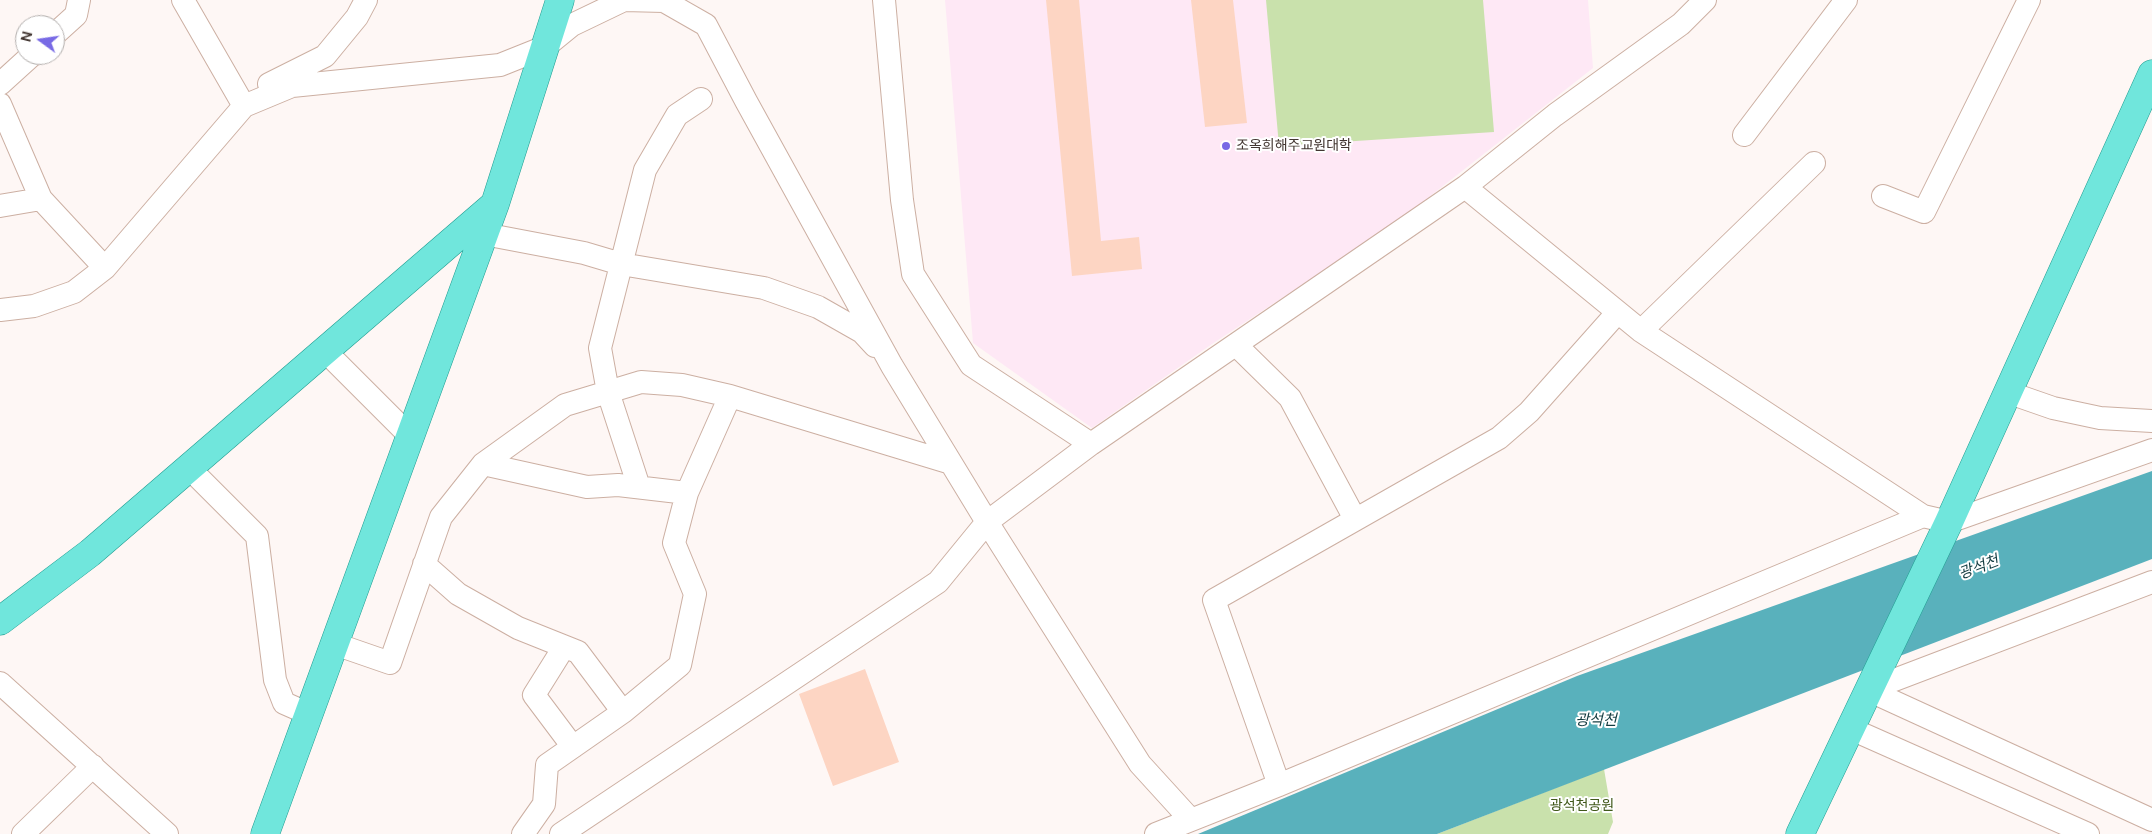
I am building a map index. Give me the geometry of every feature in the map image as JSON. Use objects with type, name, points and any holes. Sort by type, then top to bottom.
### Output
[{"type":"main road","points":[[265,834],[495,204],[560,0]]},
{"type":"main road","points":[[1800,834],[1945,530],[2152,74]]},
{"type":"main road","points":[[0,621],[90,553],[495,204]]},
{"type":"street","points":[[65,25],[76,15],[79,0]]},
{"type":"street","points":[[183,0],[242,103]]},
{"type":"street","points":[[0,310],[34,306],[74,292],[105,268],[242,103],[325,56],[357,17],[366,0]]},
{"type":"street","points":[[242,103],[292,86],[500,65],[545,47],[572,24],[624,0],[664,1],[706,25],[892,366],[951,463],[1140,764],[1191,820]]},
{"type":"street","points":[[884,0],[902,200],[913,274],[971,365],[1091,444]]},
{"type":"street","points":[[560,834],[938,582],[987,522],[1091,444],[1465,187],[1555,114],[1681,24],[1705,0]]},
{"type":"street","points":[[1744,135],[1846,0]]},
{"type":"street","points":[[1884,196],[1924,212],[2030,0]]},
{"type":"street","points":[[0,84],[21,65]]},
{"type":"street","points":[[639,488],[608,392],[600,348],[645,170],[677,115],[701,99]]},
{"type":"street","points":[[0,104],[41,199],[105,268]]},
{"type":"street","points":[[1641,331],[1814,163]]},
{"type":"street","points":[[1465,187],[1641,331],[1945,530],[2152,450]]},
{"type":"street","points":[[0,206],[41,199]]},
{"type":"street","points":[[484,234],[584,253],[621,264],[764,288],[818,307],[862,332],[892,366]]},
{"type":"street","points":[[1279,785],[1214,600],[1499,438],[1529,412],[1617,313]]},
{"type":"street","points":[[1236,345],[1290,398],[1355,520]]},
{"type":"street","points":[[325,351],[410,436]]},
{"type":"street","points":[[335,644],[390,663],[441,517],[484,464],[565,405],[641,382],[682,385],[730,396],[951,463]]},
{"type":"street","points":[[2006,392],[2053,408],[2100,418],[2152,421]]},
{"type":"street","points":[[523,834],[544,804],[547,765],[623,712],[680,665],[695,594],[674,543],[687,493],[730,396]]},
{"type":"street","points":[[484,464],[587,487],[618,485],[687,493]]},
{"type":"street","points":[[188,468],[257,536],[275,680],[284,703],[309,714]]},
{"type":"street","points":[[1156,834],[1279,785],[1923,516]]},
{"type":"street","points":[[424,564],[458,594],[518,628],[578,652],[623,712]]},
{"type":"street","points":[[1868,690],[2152,582]]},
{"type":"street","points":[[564,647],[534,695],[573,747]]},
{"type":"street","points":[[0,682],[167,834]]},
{"type":"street","points":[[1868,690],[2152,820]]},
{"type":"street","points":[[1849,728],[2088,834]]},
{"type":"street","points":[[23,834],[93,766]]},
{"type":"shaded area","name":"조옥희해주교원대학","points":[[945,0],[1588,0],[1593,68],[1396,223],[1212,344],[1092,428],[973,343]]},
{"type":"green space","points":[[1266,0],[1483,0],[1494,132],[1279,146]]},
{"type":"green space","name":"광석천공원","points":[[1604,769],[1613,822],[1608,834],[1437,834]]},
{"type":"water","name":"광석천","points":[[2152,471],[2152,559],[1437,834],[1198,834],[1577,676]]},
{"type":"building","points":[[1046,0],[1079,0],[1101,241],[1139,237],[1142,269],[1072,276]]},
{"type":"building","points":[[1191,0],[1233,0],[1247,123],[1205,127]]},
{"type":"building","points":[[865,669],[899,762],[833,786],[799,694]]},
{"type":"place","name":"조옥희해주교원대학","points":[[1226,146]]}]
